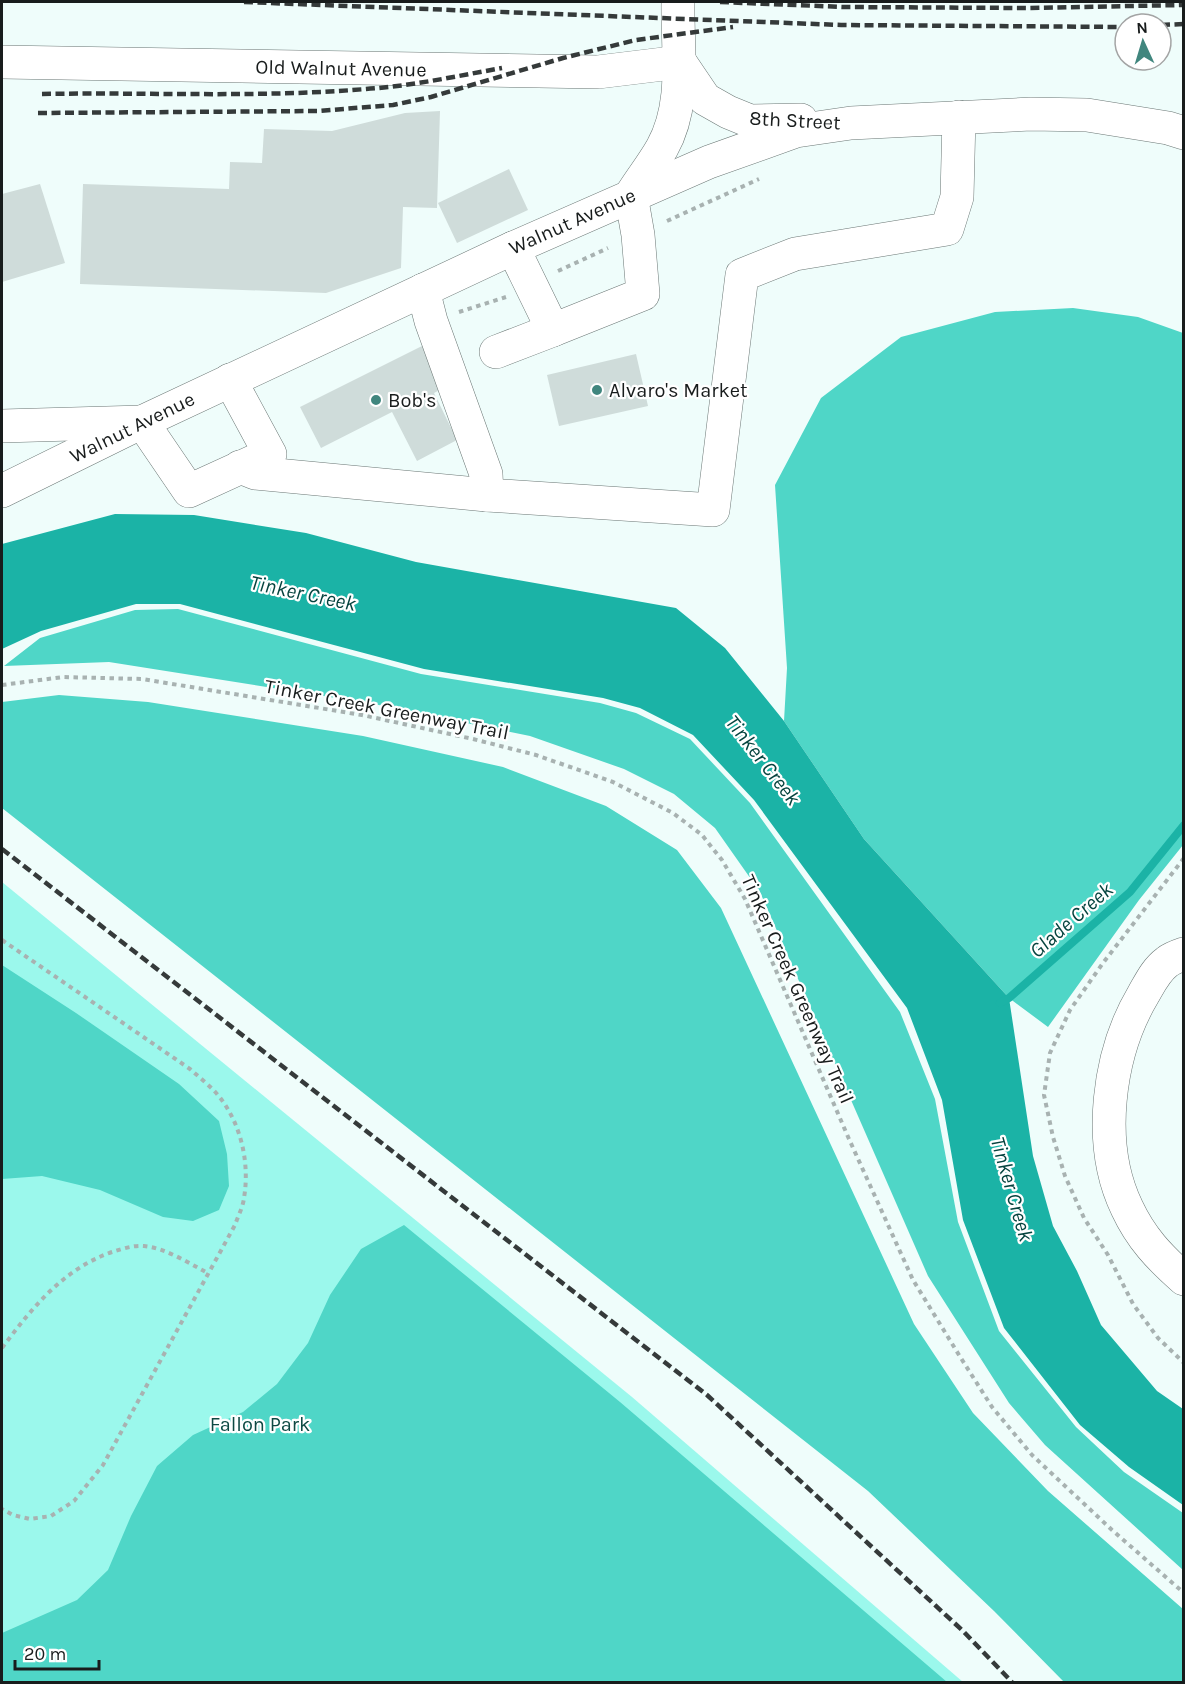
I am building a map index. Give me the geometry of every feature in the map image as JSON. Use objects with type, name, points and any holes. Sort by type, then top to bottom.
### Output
[{"type":"street","points":[[496,352],[643,294],[638,235],[631,195],[662,147],[678,99],[680,62],[678,2]]},
{"type":"street","name":"Old Walnut Avenue","points":[[2,62],[598,72],[680,62]]},
{"type":"street","name":"8th Street","points":[[680,62],[705,99],[750,121],[786,119],[851,123]]},
{"type":"street","name":"Walnut Avenue","points":[[2,491],[230,380],[513,248],[709,162],[796,131],[851,123],[1031,114],[1087,115],[1168,128],[1184,133]]},
{"type":"street","points":[[240,467],[255,473],[487,495],[713,510],[742,275],[795,254],[947,229],[957,196],[959,117]]},
{"type":"street","points":[[513,248],[553,330]]},
{"type":"street","points":[[423,290],[431,321],[486,474],[487,495]]},
{"type":"street","points":[[2,426],[142,422],[189,491],[270,454],[230,380]]},
{"type":"street","points":[[1176,957],[1156,972],[1135,1008],[1111,1085],[1109,1126],[1113,1168],[1126,1206],[1143,1237],[1156,1254],[1184,1279]]},
{"type":"path","points":[[665,222],[769,175]]},
{"type":"path","points":[[555,272],[612,246]]},
{"type":"path","points":[[455,313],[506,297]]},
{"type":"path","name":"Tinker Creek Greenway Trail","points":[[2,685],[63,677],[142,679],[362,715],[536,755],[613,782],[673,813],[702,835],[722,860],[745,899],[913,1280],[992,1407],[1032,1455],[1184,1593]]},
{"type":"path","points":[[2,940],[190,1069],[217,1095],[234,1121],[242,1146],[247,1176],[244,1201],[235,1225],[103,1465],[74,1501],[51,1516],[30,1519],[13,1515],[2,1509]]},
{"type":"path","points":[[2,1348],[29,1311],[46,1294],[63,1278],[94,1258],[124,1248],[142,1246],[160,1250],[208,1273]]},
{"type":"green space","points":[[1073,308],[1138,317],[1183,333],[1183,845],[1139,900],[1048,1027],[1009,998],[864,839],[784,721],[787,668],[775,485],[821,398],[901,337],[995,312]]},
{"type":"green space","points":[[178,609],[421,674],[600,703],[636,713],[690,739],[750,803],[900,1012],[935,1099],[958,1222],[999,1331],[1076,1427],[1124,1472],[1183,1513],[1183,1570],[1045,1445],[1009,1403],[928,1276],[760,892],[715,828],[674,794],[624,769],[530,736],[374,704],[109,662],[4,666],[40,638],[135,610]]},
{"type":"green space","points":[[59,695],[148,702],[363,736],[503,767],[606,806],[677,850],[721,908],[914,1324],[973,1413],[1048,1491],[1183,1609],[1183,1682],[1064,1682],[994,1611],[868,1491],[2,808],[2,702]]},
{"type":"green space","name":"Fallon Park","points":[[2,882],[632,1397],[963,1682],[2,1682]]},
{"type":"green space","points":[[2,965],[179,1084],[219,1121],[227,1154],[229,1186],[219,1210],[193,1221],[163,1217],[100,1190],[42,1176],[2,1179]]},
{"type":"green space","points":[[404,1225],[620,1402],[947,1682],[2,1682],[2,1633],[77,1600],[108,1570],[131,1516],[157,1466],[193,1435],[243,1412],[277,1384],[308,1343],[330,1295],[361,1249]]},
{"type":"water","name":"Tinker Creek","points":[[115,514],[194,515],[306,533],[416,562],[676,608],[725,648],[784,721],[864,839],[1009,998],[1033,1156],[1053,1226],[1077,1271],[1101,1325],[1157,1391],[1183,1409],[1183,1505],[1129,1467],[1080,1425],[1004,1328],[963,1220],[942,1100],[907,1008],[754,800],[693,735],[640,708],[603,698],[424,669],[180,604],[136,604],[41,631],[2,649],[2,544]]},
{"type":"building","points":[[440,111],[437,208],[403,207],[401,268],[326,293],[80,284],[83,184],[229,189],[230,162],[262,163],[264,129],[332,131],[405,113]]},
{"type":"building","points":[[509,169],[528,210],[457,243],[438,203]]},
{"type":"building","points":[[40,184],[65,263],[2,282],[2,194]]},
{"type":"building","name":"Bob's","points":[[428,343],[449,385],[434,393],[457,440],[417,461],[392,412],[321,448],[300,407]]},
{"type":"building","name":"Alvaro's Market","points":[[636,354],[648,406],[559,426],[547,375]]},
{"type":"waterway","name":"Glade Creek","points":[[1000,1003],[1009,998],[1130,892],[1184,825]]},
{"type":"railway","points":[[244,2],[841,25],[1113,27]]},
{"type":"railway","points":[[720,2],[844,7],[1026,8],[1184,5]]},
{"type":"railway","points":[[1173,24],[1184,24]]},
{"type":"railway","points":[[38,113],[318,111],[393,105],[431,97],[563,58],[636,40],[733,27]]},
{"type":"railway","points":[[42,94],[326,92],[400,86],[502,68]]},
{"type":"railway","points":[[2,849],[707,1395],[962,1630],[1012,1682]]},
{"type":"place","name":"Alvaro's Market","points":[[597,390]]},
{"type":"place","name":"Bob's","points":[[376,400]]}]
